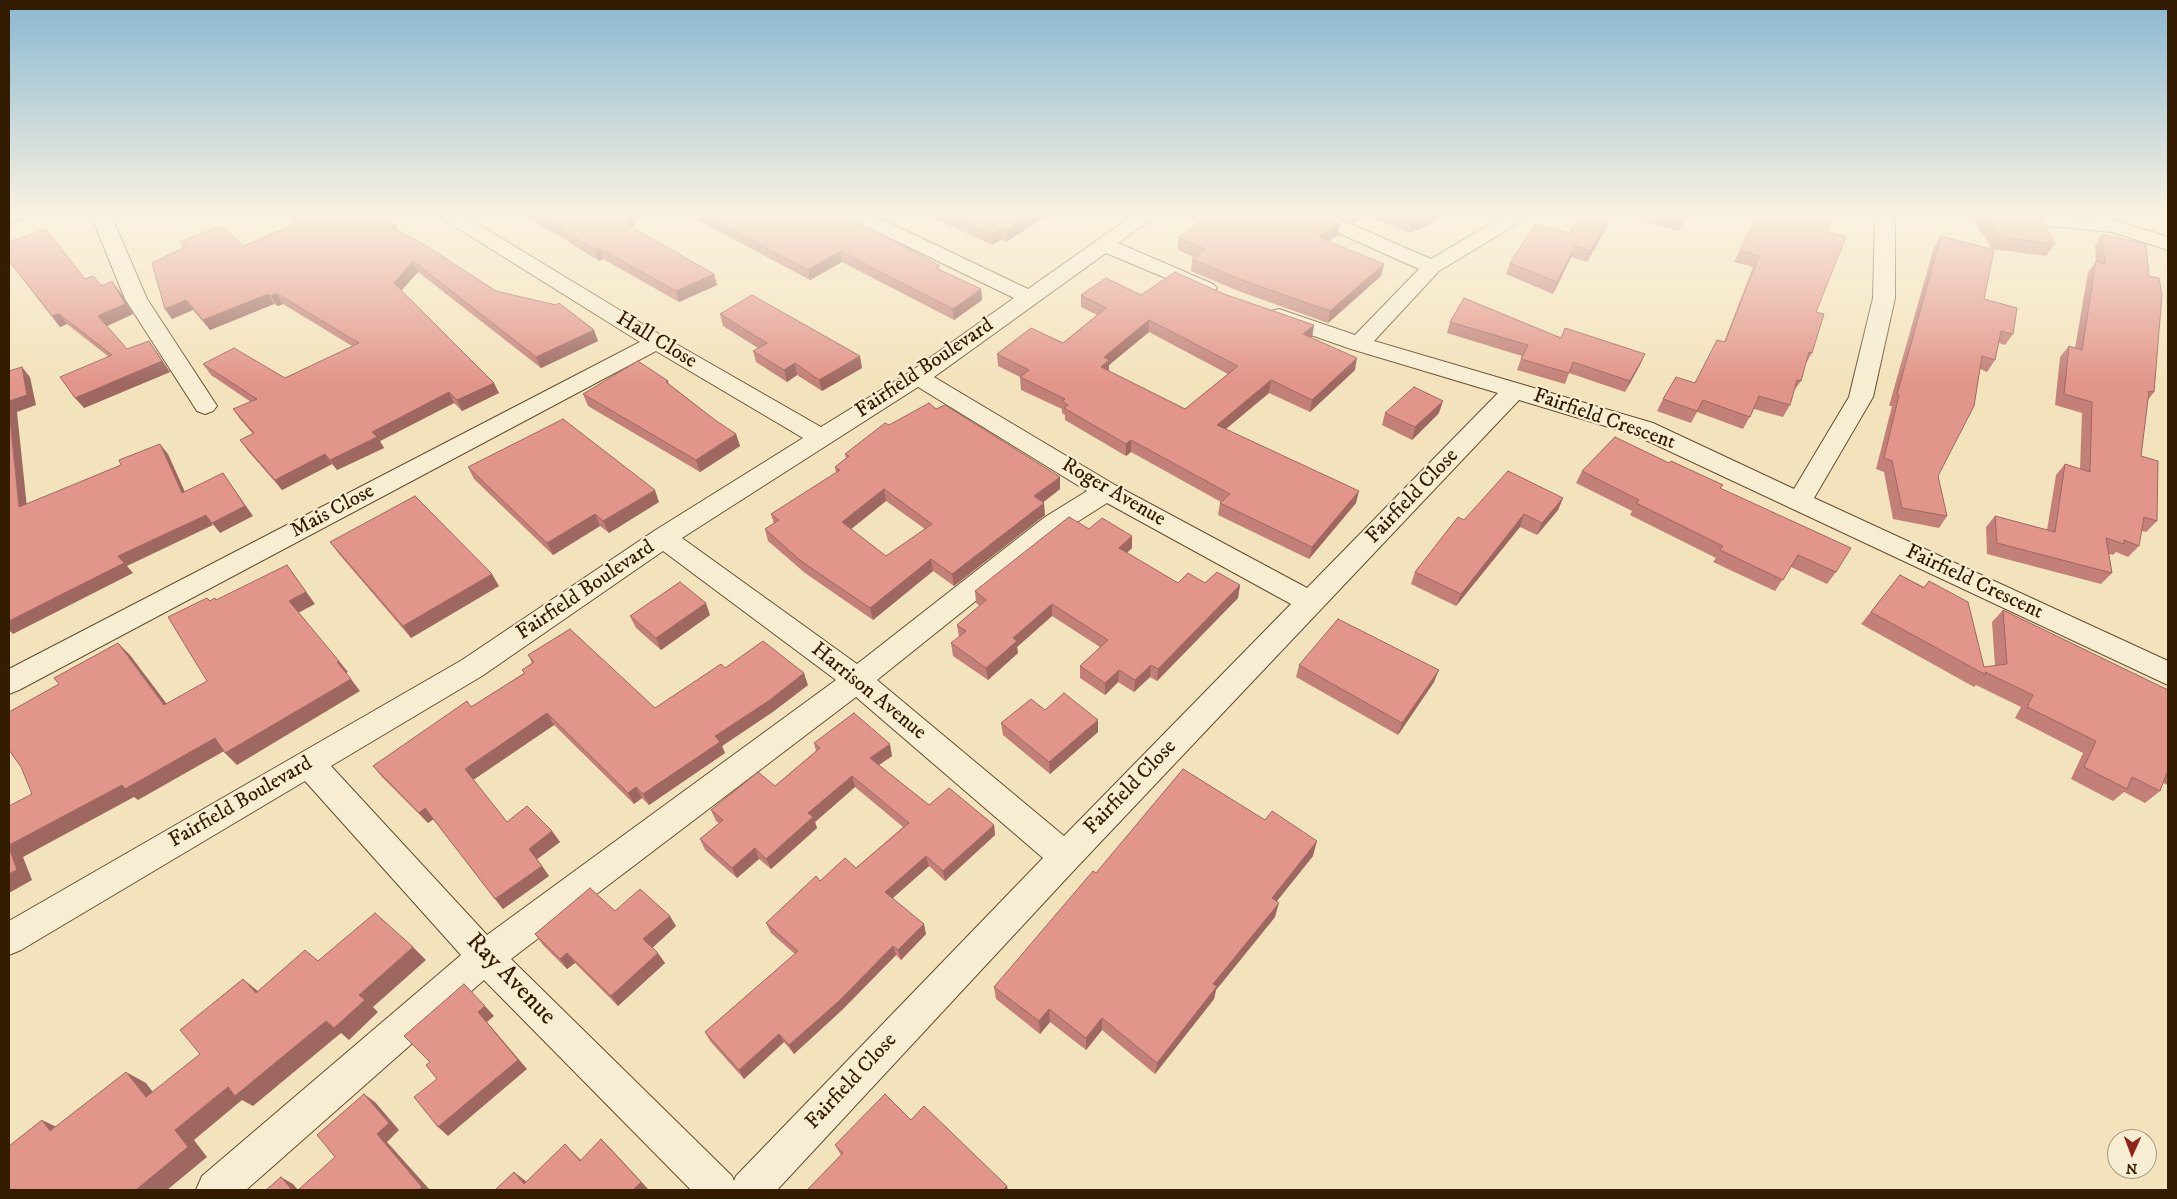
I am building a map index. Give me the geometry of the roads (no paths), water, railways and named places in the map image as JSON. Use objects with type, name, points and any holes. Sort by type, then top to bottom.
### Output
[{"type":"street","points":[[125,271],[136,299],[206,406]]},
{"type":"street","name":"Hall Close","points":[[541,271],[656,342],[821,438]]},
{"type":"street","points":[[974,271],[1030,298]]},
{"type":"street","name":"Fairfield Boulevard","points":[[9,939],[472,668],[663,538],[918,376],[1068,271]]},
{"type":"street","points":[[1166,271],[1223,295]]},
{"type":"street","points":[[1359,344],[1428,271]]},
{"type":"street","points":[[1800,500],[1862,397],[1884,298],[1884,271]]},
{"type":"street","name":"Fairfield Crescent","points":[[1259,309],[1359,344],[1644,429],[1800,500],[2168,674]]},
{"type":"street","name":"Mais Close","points":[[9,682],[656,342]]},
{"type":"street","name":"Roger Avenue","points":[[918,376],[1106,491],[1312,603]]},
{"type":"street","name":"Fairfield Close","points":[[750,1190],[1065,857],[1516,390]]},
{"type":"street","points":[[216,1190],[485,957],[857,680],[1054,524],[1106,491]]},
{"type":"street","name":"Harrison Avenue","points":[[663,538],[857,680],[1065,857]]},
{"type":"street","name":"Ray Avenue","points":[[309,764],[485,957],[718,1190]]}]
